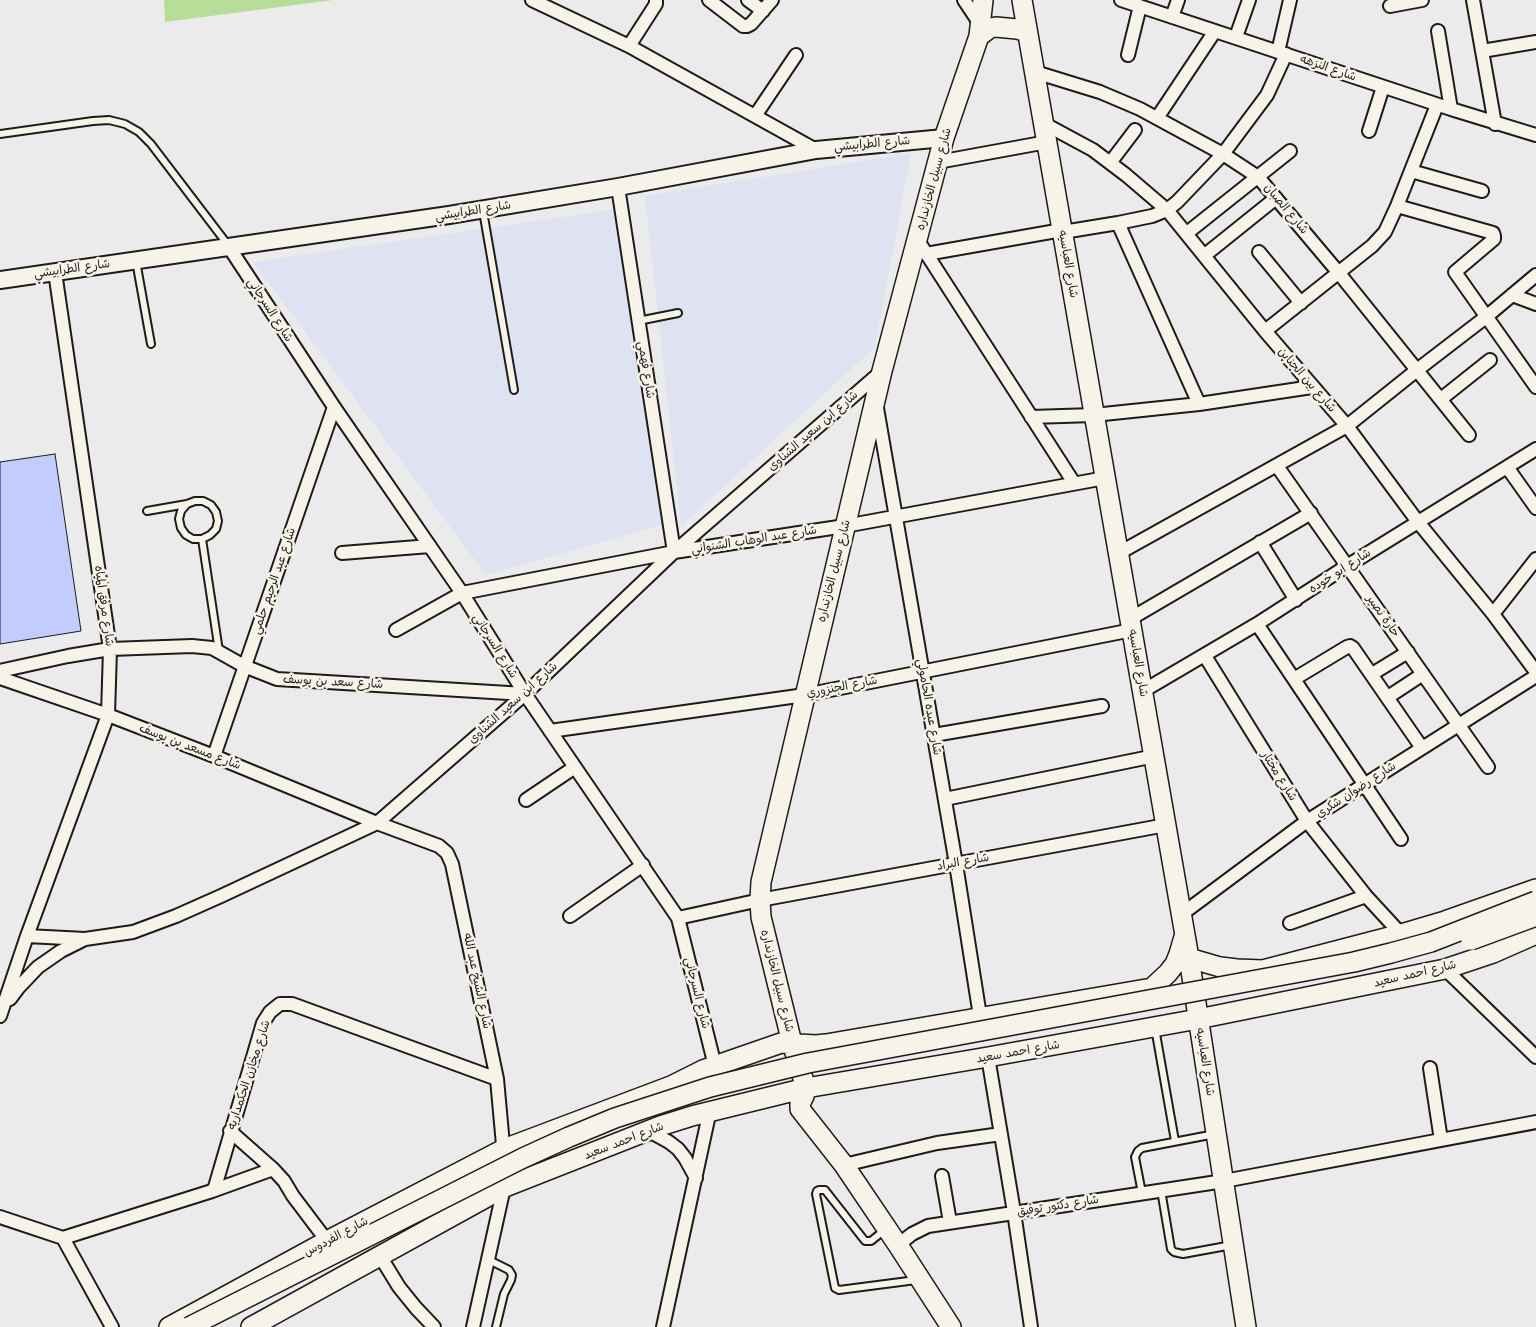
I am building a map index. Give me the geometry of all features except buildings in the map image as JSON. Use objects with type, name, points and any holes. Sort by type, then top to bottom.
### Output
[{"type":"main road","name":"شارع سبيل الخازنداره","points":[[806,1088],[792,1043],[761,917],[761,882],[882,371],[922,247],[938,162],[944,138],[980,30],[983,0]]},
{"type":"main road","name":"شارع العباسيه","points":[[1022,0],[1182,914],[1246,1327]]},
{"type":"main road","points":[[980,30],[996,27],[1027,32]]},
{"type":"main road","points":[[1189,958],[1237,969],[1263,970],[1401,934],[1454,918],[1536,889]]},
{"type":"main road","points":[[189,1327],[523,1158],[616,1118],[702,1089],[808,1063],[1382,956],[1431,942],[1536,901]]},
{"type":"main road","points":[[203,1327],[526,1163],[580,1139],[664,1108],[722,1091],[809,1070],[1354,971],[1431,952],[1536,916]]},
{"type":"main road","points":[[504,1149],[671,1086],[703,1070],[781,1042],[826,1044],[980,1016],[1152,988],[1174,964],[1185,933]]},
{"type":"main road","name":"شارع احمد سعيد","points":[[505,1187],[649,1131],[710,1110],[806,1088],[988,1058],[1198,1019],[1445,969],[1493,953],[1536,934]]},
{"type":"main road","points":[[1276,966],[1268,980],[1268,989],[1273,994],[1292,1000]]},
{"type":"main road","points":[[806,1088],[800,1109],[844,1165],[951,1327]]},
{"type":"main road","name":"شارع الفردوس","points":[[169,1327],[327,1241],[504,1149]]},
{"type":"main road","points":[[252,1327],[505,1187]]},
{"type":"street","points":[[532,0],[629,46],[816,150]]},
{"type":"street","points":[[629,46],[656,4],[656,0]]},
{"type":"street","points":[[709,0],[743,26],[751,24],[772,0]]},
{"type":"street","points":[[748,0],[763,11]]},
{"type":"street","points":[[964,0],[980,30]]},
{"type":"street","name":"شارع النزهه","points":[[1121,0],[1495,124],[1536,135]]},
{"type":"street","points":[[1172,17],[1178,0]]},
{"type":"street","points":[[1236,37],[1249,0]]},
{"type":"street","points":[[1074,483],[922,247],[1118,223],[1152,216],[1167,210],[1224,154],[1266,95],[1282,53],[1290,0]]},
{"type":"street","points":[[1390,6],[1422,0]]},
{"type":"street","points":[[1473,0],[1495,124]]},
{"type":"street","points":[[1128,55],[1140,6]]},
{"type":"street","points":[[1157,118],[1215,30]]},
{"type":"street","points":[[1438,31],[1451,109]]},
{"type":"street","points":[[1482,51],[1536,42]]},
{"type":"street","points":[[755,116],[796,55]]},
{"type":"street","name":"شارع الصبان","points":[[1035,72],[1100,92],[1140,109],[1224,154],[1258,177],[1338,272],[1469,435]]},
{"type":"street","points":[[1369,131],[1383,87]]},
{"type":"street","points":[[1265,332],[1372,246],[1385,232],[1438,105]]},
{"type":"street","name":"شارع بين الجناين","points":[[1044,123],[1093,150],[1167,210],[1265,332],[1347,426],[1418,522],[1493,614],[1536,674]]},
{"type":"street","points":[[1110,163],[1135,130]]},
{"type":"street","name":"شارع الطرابيشي","points":[[0,280],[483,210],[816,150],[944,138]]},
{"type":"street","points":[[938,162],[1047,142]]},
{"type":"street","points":[[1187,233],[1290,151]]},
{"type":"street","points":[[1411,171],[1482,191]]},
{"type":"street","name":"شارع فهمي","points":[[618,187],[674,552]]},
{"type":"street","points":[[1205,255],[1276,198]]},
{"type":"street","points":[[1397,206],[1493,233],[1494,239],[1455,272],[1536,386]]},
{"type":"street","points":[[1118,223],[1199,404]]},
{"type":"street","name":"شارع السرجاني","points":[[229,247],[334,407],[462,593],[525,694],[678,918],[716,1066]]},
{"type":"street","points":[[1259,252],[1300,303]]},
{"type":"street","name":"شارع مرفق المياه","points":[[1,1012],[108,716],[110,648],[55,272]]},
{"type":"street","points":[[1119,554],[1347,426],[1486,317],[1536,275]]},
{"type":"street","points":[[1512,294],[1536,304]]},
{"type":"street","points":[[1440,399],[1490,360]]},
{"type":"street","name":"شارع ابن سعيد الشناوى","points":[[27,936],[85,939],[133,932],[176,916],[377,823],[525,694],[674,552],[882,371]]},
{"type":"street","points":[[1031,417],[1094,415],[1199,404],[1312,387]]},
{"type":"street","name":"شارع عبده الحامولي","points":[[875,399],[945,799],[980,1016]]},
{"type":"street","name":"شارع عبد الرحيم حلمي","points":[[214,756],[334,407]]},
{"type":"street","name":"شارع ابو خوده","points":[[1143,691],[1205,656],[1296,600],[1536,449]]},
{"type":"street","name":"حارة نصير","points":[[1277,466],[1488,767]]},
{"type":"street","points":[[1507,467],[1536,508]]},
{"type":"street","name":"شارع عبد الوهاب الشنواني","points":[[396,630],[462,593],[674,552],[845,526],[1106,478]]},
{"type":"street","name":"شارع الجنزوري","points":[[550,731],[805,695],[923,672],[1131,624],[1260,542],[1311,513]]},
{"type":"street","points":[[1260,542],[1296,600]]},
{"type":"street","points":[[342,553],[430,546]]},
{"type":"street","points":[[1493,614],[1536,559]]},
{"type":"street","points":[[1257,624],[1401,839]]},
{"type":"street","name":"شارع سعد بن يوسف","points":[[0,671],[110,648],[192,646],[212,648],[244,666],[277,679],[525,694]]},
{"type":"street","points":[[1294,679],[1347,647],[1353,648],[1422,748]]},
{"type":"street","points":[[1372,674],[1408,652]]},
{"type":"street","name":"شارع مختار","points":[[1205,656],[1307,821],[1366,896],[1401,934]]},
{"type":"street","points":[[1388,697],[1423,674]]},
{"type":"street","name":"شارع رضوان شكري","points":[[1182,914],[1307,821],[1536,674]]},
{"type":"street","name":"شارع مسعد بن يوسف","points":[[0,678],[214,756],[377,823]]},
{"type":"street","points":[[934,735],[1102,706]]},
{"type":"street","points":[[945,799],[1145,758]]},
{"type":"street","points":[[526,800],[575,767]]},
{"type":"street","name":"شارع الشيخ عبد الله","points":[[377,823],[439,846],[447,853],[452,864],[497,1079],[504,1149],[505,1187],[473,1327]]},
{"type":"street","name":"شارع البراد","points":[[678,918],[760,900],[1166,825]]},
{"type":"street","points":[[570,916],[643,865]]},
{"type":"street","points":[[1290,923],[1366,896]]},
{"type":"street","name":"شارع ابن سعيد الشناوى","points":[[1,1012],[19,987],[38,967],[61,951],[85,939]]},
{"type":"street","points":[[1445,969],[1536,1057]]},
{"type":"street","name":"شارع مخازن الحكمداريه","points":[[212,1191],[215,1188],[230,1131],[263,1023],[270,1012],[280,1004],[292,1004],[497,1079]]},
{"type":"street","points":[[988,1058],[1031,1327]]},
{"type":"street","points":[[1430,1068],[1441,1140]]},
{"type":"street","points":[[663,1327],[710,1110]]},
{"type":"street","name":"شارع دكتور توفيق","points":[[898,1246],[905,1239],[928,1226],[1224,1181],[1536,1122]]},
{"type":"street","points":[[230,1131],[284,1181],[327,1241]]},
{"type":"street","points":[[649,1131],[678,1149],[696,1178]]},
{"type":"street","points":[[844,1165],[937,1143],[1001,1134]]},
{"type":"street","points":[[0,1218],[63,1238],[212,1191],[273,1169]]},
{"type":"street","points":[[942,1176],[950,1222]]},
{"type":"street","points":[[63,1238],[112,1327]]},
{"type":"street","points":[[380,1256],[399,1287],[434,1327]]},
{"type":"lane","points":[[0,134],[93,121],[110,120],[125,124],[139,132],[150,144],[229,247]]},
{"type":"lane","points":[[483,210],[514,390]]},
{"type":"lane","points":[[136,260],[151,344]]},
{"type":"lane","points":[[638,321],[678,313]]},
{"type":"lane","points":[[147,512],[195,501],[203,501],[211,505],[216,512],[218,520],[216,529],[210,536],[202,539],[193,539],[186,535],[181,528],[179,519],[181,511],[187,504]]},
{"type":"lane","points":[[202,539],[220,652]]},
{"type":"lane","points":[[1154,1026],[1174,1141]]},
{"type":"lane","points":[[1142,1193],[1135,1157],[1138,1151],[1142,1148],[1174,1141],[1216,1134]]},
{"type":"lane","points":[[887,1229],[871,1241],[865,1241],[825,1190],[817,1192],[835,1288],[839,1290],[920,1279]]},
{"type":"lane","points":[[1161,1190],[1170,1249],[1174,1252],[1183,1254],[1234,1244]]},
{"type":"lane","points":[[489,1260],[509,1270],[512,1275],[512,1280],[504,1294],[496,1327]]},
{"type":"shaded area","points":[[911,153],[875,347],[681,526],[645,196]]},
{"type":"shaded area","points":[[618,209],[662,525],[486,575],[253,262]]},
{"type":"green space","points":[[164,0],[333,0],[165,22]]}]
